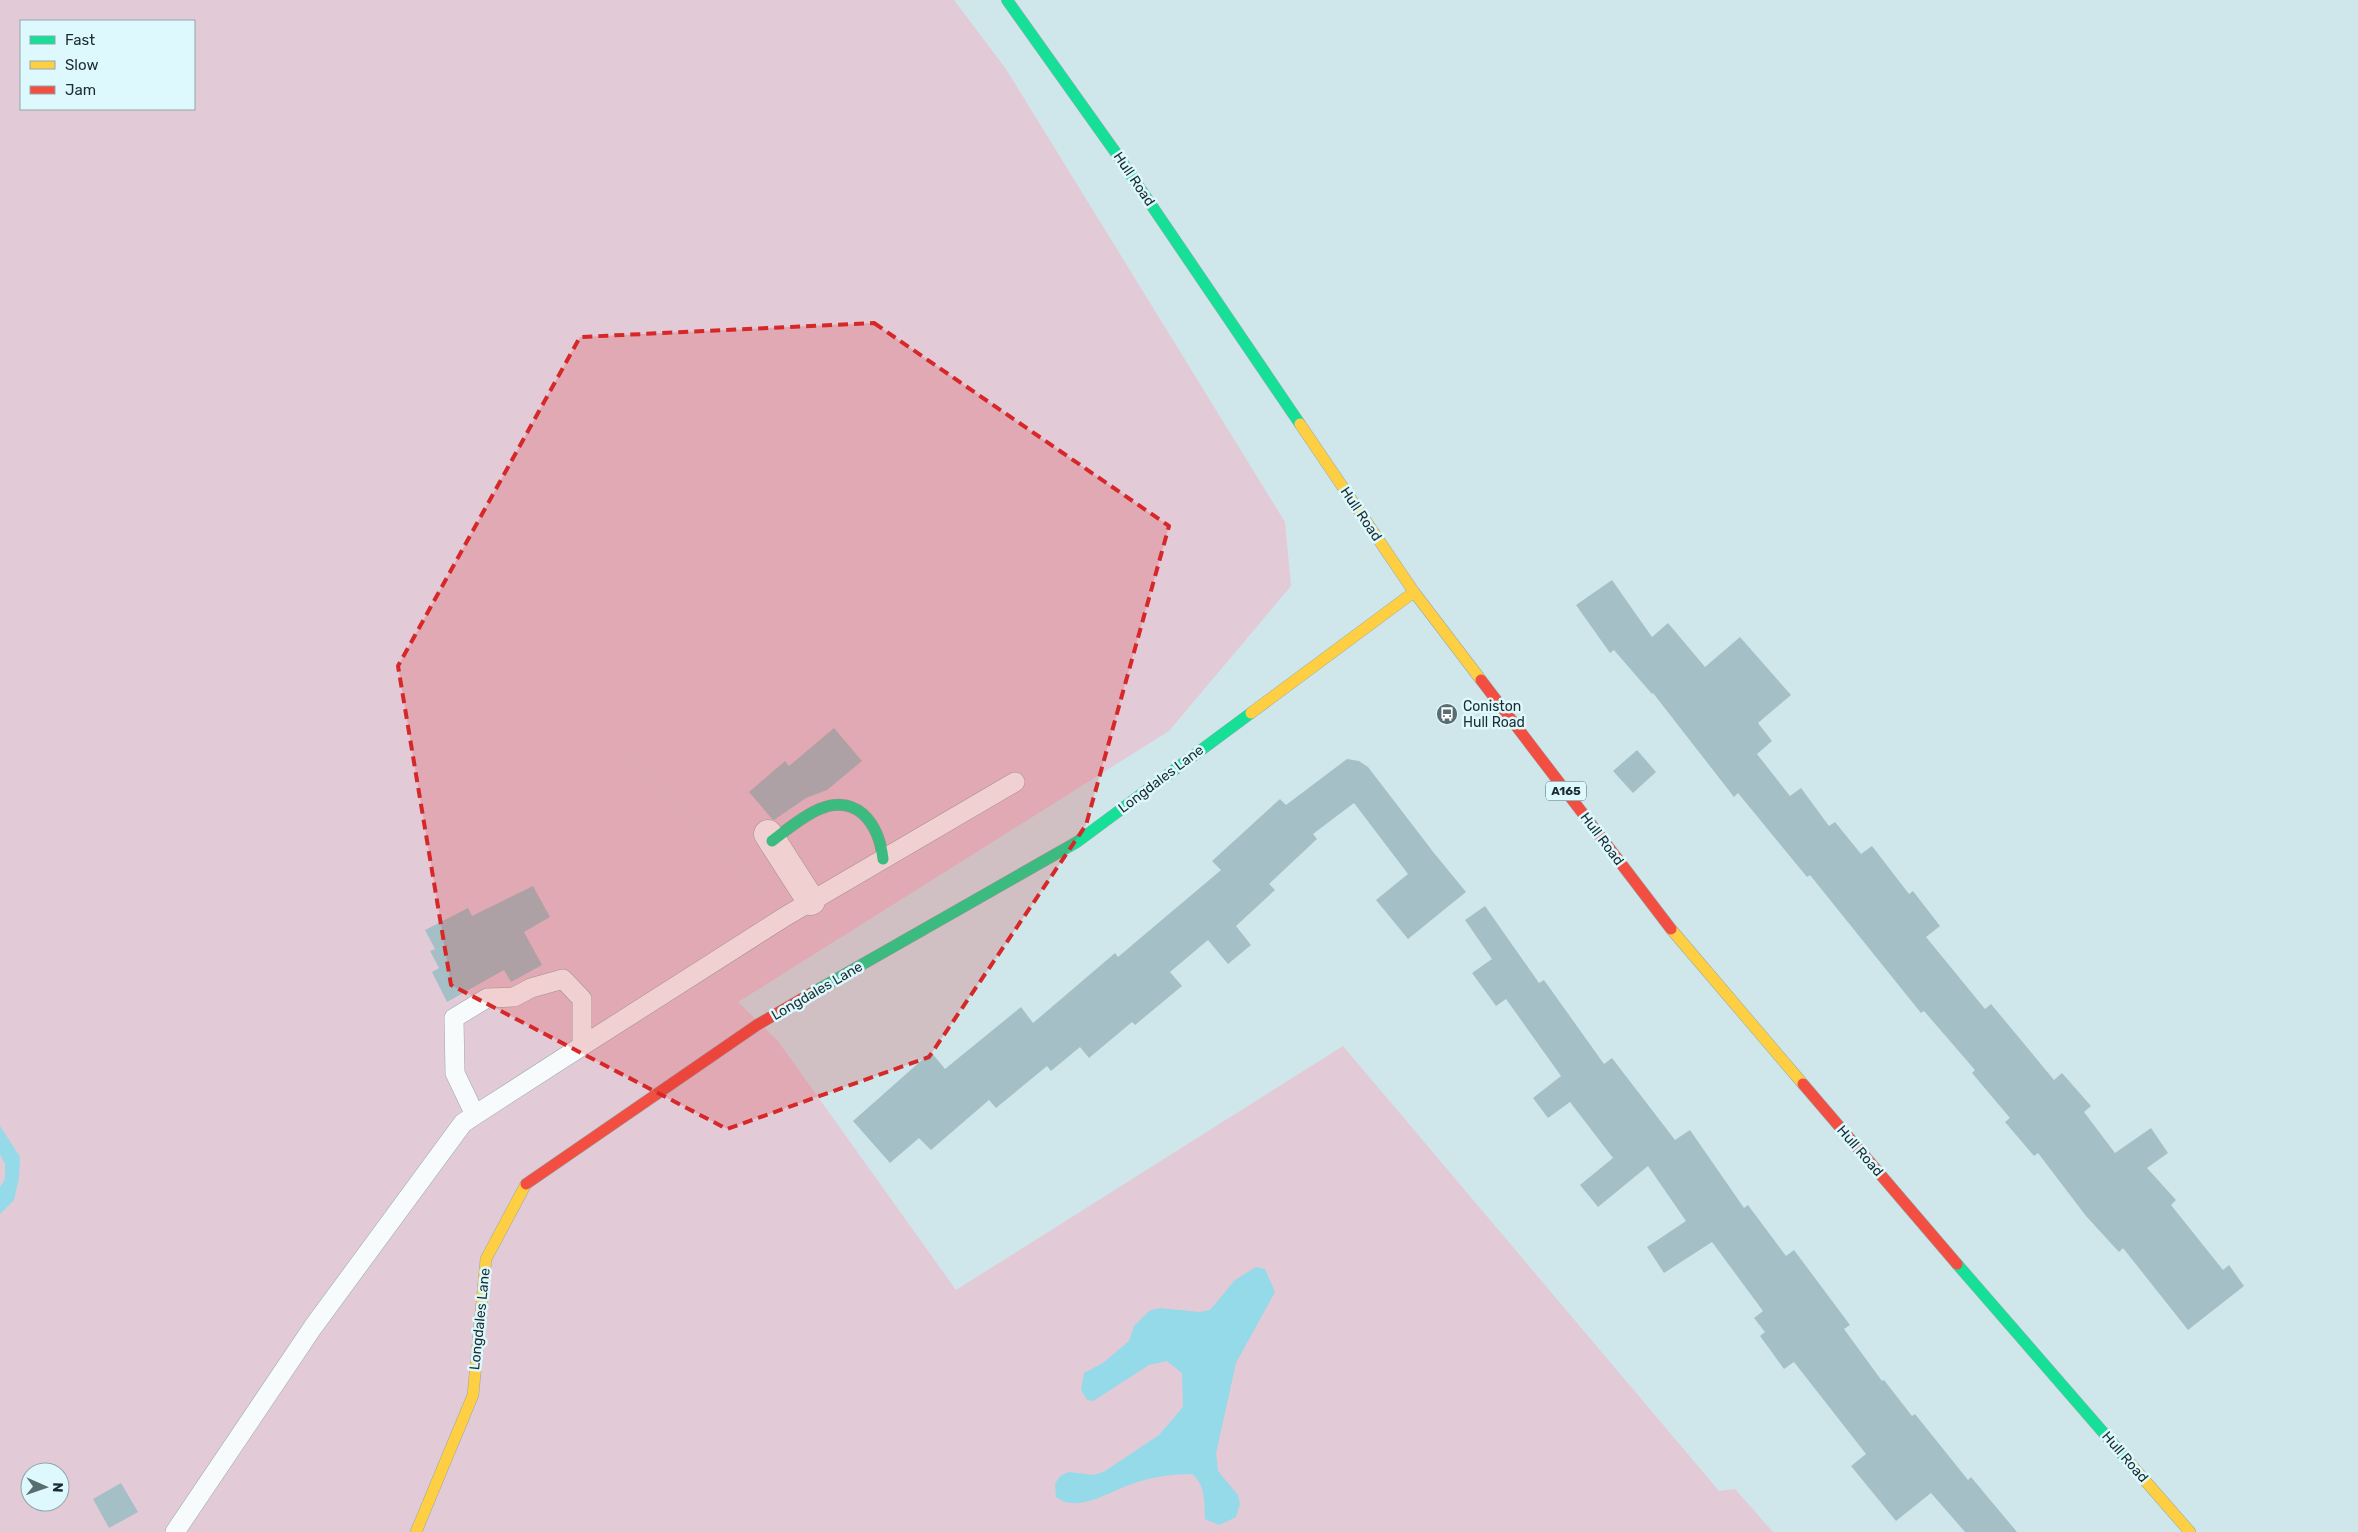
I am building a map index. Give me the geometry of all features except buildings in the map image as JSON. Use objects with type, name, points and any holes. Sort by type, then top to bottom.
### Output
[{"type":"main road","name":"Hull Road","points":[[1006,0],[1122,161],[1414,592],[1678,940],[2190,1532]]},
{"type":"main road","name":"Longdales Lane","points":[[416,1532],[473,1395],[486,1259],[523,1186],[757,1025],[1077,842],[1414,592]]},
{"type":"main road","points":[[770,838],[830,805],[845,806],[859,811],[871,821],[879,834],[883,859]]},
{"type":"street","points":[[770,838],[811,901]]},
{"type":"lane","points":[[175,1532],[314,1326],[463,1123],[786,916],[1015,782]]},
{"type":"lane","points":[[475,1115],[455,1073],[454,1018],[487,998],[514,997],[531,988],[563,979],[582,999],[582,1046]]},
{"type":"path","points":[[616,750],[786,916],[803,930],[823,934]]},
{"type":"highlighted area","points":[[874,323],[1169,526],[1086,825],[929,1057],[727,1129],[451,985],[398,666],[580,337]]},
{"type":"shaded area","points":[[0,0],[954,0],[1006,69],[1285,522],[1291,586],[1169,731],[738,1002],[778,1041],[956,1290],[1343,1046],[1719,1491],[1735,1489],[1773,1532],[0,1532]]},
{"type":"water","points":[[0,1126],[20,1157],[19,1178],[14,1200],[0,1214],[0,1187],[5,1179],[5,1164],[0,1154]]},
{"type":"water","points":[[1256,1267],[1265,1269],[1275,1292],[1236,1363],[1216,1453],[1218,1471],[1238,1495],[1240,1504],[1236,1517],[1219,1525],[1205,1519],[1202,1489],[1197,1478],[1192,1474],[1169,1475],[1147,1479],[1094,1500],[1084,1502],[1065,1502],[1056,1497],[1055,1484],[1060,1476],[1069,1472],[1094,1475],[1105,1471],[1159,1435],[1183,1407],[1182,1373],[1167,1361],[1149,1365],[1093,1401],[1087,1400],[1081,1390],[1084,1373],[1103,1363],[1129,1341],[1134,1326],[1149,1311],[1160,1308],[1200,1312],[1210,1310],[1235,1280]]},
{"type":"traffic: fast","points":[[1007,0],[1116,153],[1300,424]]},
{"type":"traffic: fast","points":[[812,993],[1077,842],[1251,713]]},
{"type":"traffic: fast","points":[[772,841],[815,811],[827,806],[839,805],[851,807],[868,819],[877,835],[883,859]]},
{"type":"traffic: fast","points":[[1957,1264],[2128,1461]]},
{"type":"traffic: slow","points":[[1300,424],[1414,592],[1481,680]]},
{"type":"traffic: slow","points":[[1251,713],[1414,592]]},
{"type":"traffic: slow","points":[[1671,929],[1803,1084]]},
{"type":"traffic: slow","points":[[416,1532],[473,1395],[486,1259],[526,1184]]},
{"type":"traffic: slow","points":[[2128,1461],[2190,1532]]},
{"type":"traffic: jam","points":[[1481,680],[1671,929]]},
{"type":"traffic: jam","points":[[526,1184],[757,1025],[812,993]]},
{"type":"traffic: jam","points":[[1803,1084],[1957,1264]]},
{"type":"place","name":"Coniston Hull Road","points":[[1447,714]]}]
